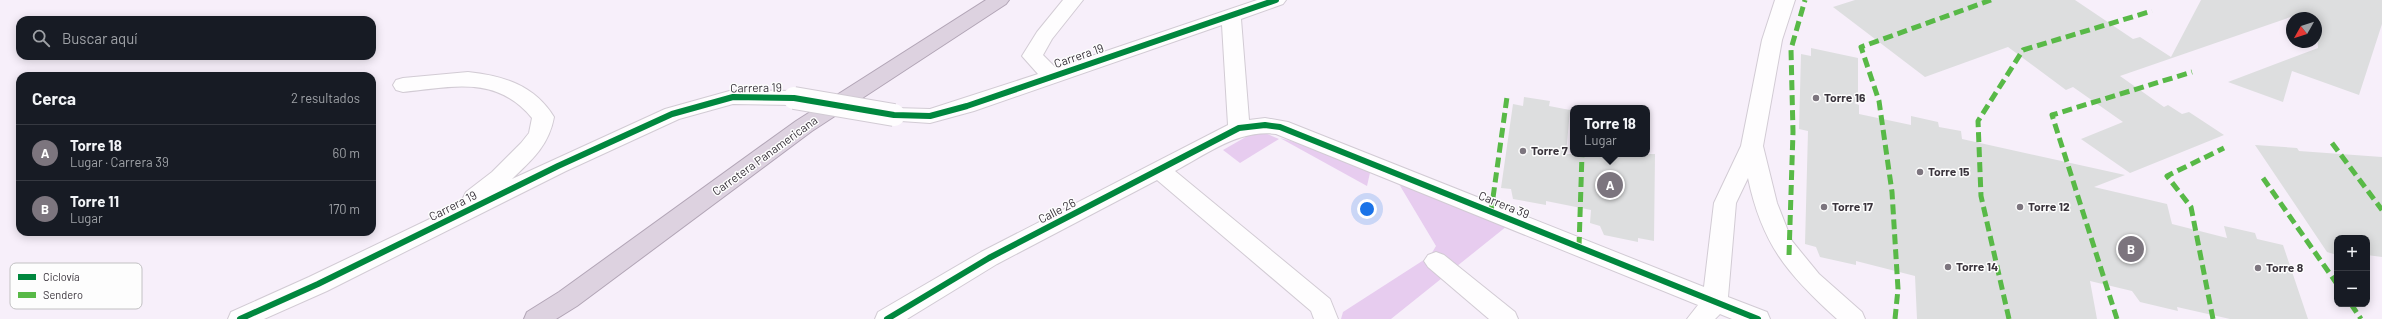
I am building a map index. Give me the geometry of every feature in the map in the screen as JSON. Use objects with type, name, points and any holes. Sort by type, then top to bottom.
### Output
[{"type":"highway","name":"Carretera Panamericana","points":[[536,319],[568,299],[804,126],[999,0]]},
{"type":"street","points":[[1052,78],[1032,56],[1044,36],[1073,0]]},
{"type":"street","name":"Carrera 19","points":[[240,319],[388,251],[558,166],[672,114],[733,97],[794,98],[894,115],[930,116],[967,106],[1052,78],[1276,0]]},
{"type":"street","points":[[1707,311],[1725,203],[1752,146],[1772,40],[1784,0]]},
{"type":"street","points":[[1231,16],[1239,128]]},
{"type":"street","points":[[388,251],[483,192],[527,150],[539,133],[543,117],[529,100],[496,82],[468,79],[403,85]]},
{"type":"street","name":"Carrera 39","points":[[1239,128],[1265,125],[1280,127],[1707,311],[1758,319]]},
{"type":"street","name":"Calle 26","points":[[887,319],[989,258],[1239,128]]},
{"type":"street","points":[[1752,146],[1767,205],[1777,234],[1795,263],[1853,319]]},
{"type":"street","points":[[1160,170],[1321,306],[1326,319]]},
{"type":"street","points":[[1436,261],[1506,319]]},
{"type":"shaded area","points":[[1258,130],[1279,139],[1240,163],[1223,150]]},
{"type":"shaded area","points":[[1280,138],[1372,164],[1367,186]]},
{"type":"shaded area","points":[[1393,174],[1507,226],[1391,319],[1341,319],[1343,312],[1430,256],[1436,246]]},
{"type":"building","points":[[1855,0],[2075,0],[2133,39],[2140,37],[2171,57],[2201,0],[2382,0],[2382,24],[2359,95],[2292,71],[2283,102],[2228,82],[2318,48],[2322,48],[2322,12],[2286,12],[2286,19],[2120,76],[2164,107],[2168,105],[2182,114],[2189,112],[2224,135],[2130,173],[2081,139],[2123,122],[2073,87],[2066,90],[2008,47],[1925,77],[1833,7]]},
{"type":"building","points":[[1811,48],[1858,58],[1858,102],[1854,103],[1859,105],[1859,114],[1911,125],[1911,116],[1938,122],[1939,127],[1961,131],[1962,139],[2125,175],[2094,187],[2167,204],[2172,224],[2227,238],[2224,226],[2255,233],[2257,239],[2283,245],[2308,319],[2230,319],[2177,307],[2178,311],[2140,302],[2132,291],[2090,281],[2097,319],[1917,319],[1915,276],[1856,261],[1856,265],[1820,257],[1816,247],[1805,244],[1808,131],[1799,129],[1801,54],[1811,56]]},
{"type":"building","points":[[1524,97],[1550,101],[1549,106],[1570,110],[1566,154],[1570,154],[1570,157],[1650,157],[1650,154],[1655,154],[1654,241],[1638,238],[1638,242],[1604,235],[1600,226],[1590,223],[1591,210],[1546,201],[1546,205],[1513,199],[1511,189],[1501,188],[1513,104],[1523,106]]},
{"type":"building","points":[[2255,145],[2297,148],[2299,151],[2382,157],[2382,257],[2370,255],[2370,235],[2334,235],[2334,254],[2327,252]]},
{"type":"marked path","points":[[1789,255],[1793,132],[1791,49],[1805,0]]},
{"type":"marked path","points":[[1895,319],[1898,289],[1892,192],[1879,101],[1861,47],[1991,0]]},
{"type":"marked path","points":[[2009,319],[1981,196],[1978,121],[2023,50],[2152,11]]},
{"type":"marked path","points":[[2117,319],[2052,115],[2192,72]]},
{"type":"marked path","points":[[1491,212],[1507,97]]},
{"type":"marked path","points":[[2332,143],[2382,210]]},
{"type":"marked path","points":[[2213,319],[2191,207],[2167,176],[2224,148]]},
{"type":"marked path","points":[[1579,247],[1582,157]]},
{"type":"marked path","points":[[2263,178],[2334,280]]},
{"type":"marked path","points":[[2353,307],[2361,319]]},
{"type":"cycle path","points":[[240,319],[318,284],[558,166],[672,114],[733,97],[794,98],[894,115],[930,116],[967,106],[1276,0]]},
{"type":"cycle path","points":[[887,319],[989,258],[1239,128],[1265,125],[1280,127],[1758,319]]},
{"type":"place","name":"Torre 16","points":[[1816,98]]},
{"type":"place","name":"Torre 7","points":[[1523,151]]},
{"type":"place","name":"Torre 15","points":[[1920,172]]},
{"type":"place","name":"Torre 18","points":[[1610,185]]},
{"type":"place","name":"Torre 17","points":[[1824,207]]},
{"type":"place","name":"Torre 12","points":[[2020,207]]},
{"type":"place","name":"Torre 11","points":[[2131,249]]},
{"type":"place","name":"Torre 14","points":[[1948,267]]},
{"type":"place","name":"Torre 8","points":[[2258,268]]}]
